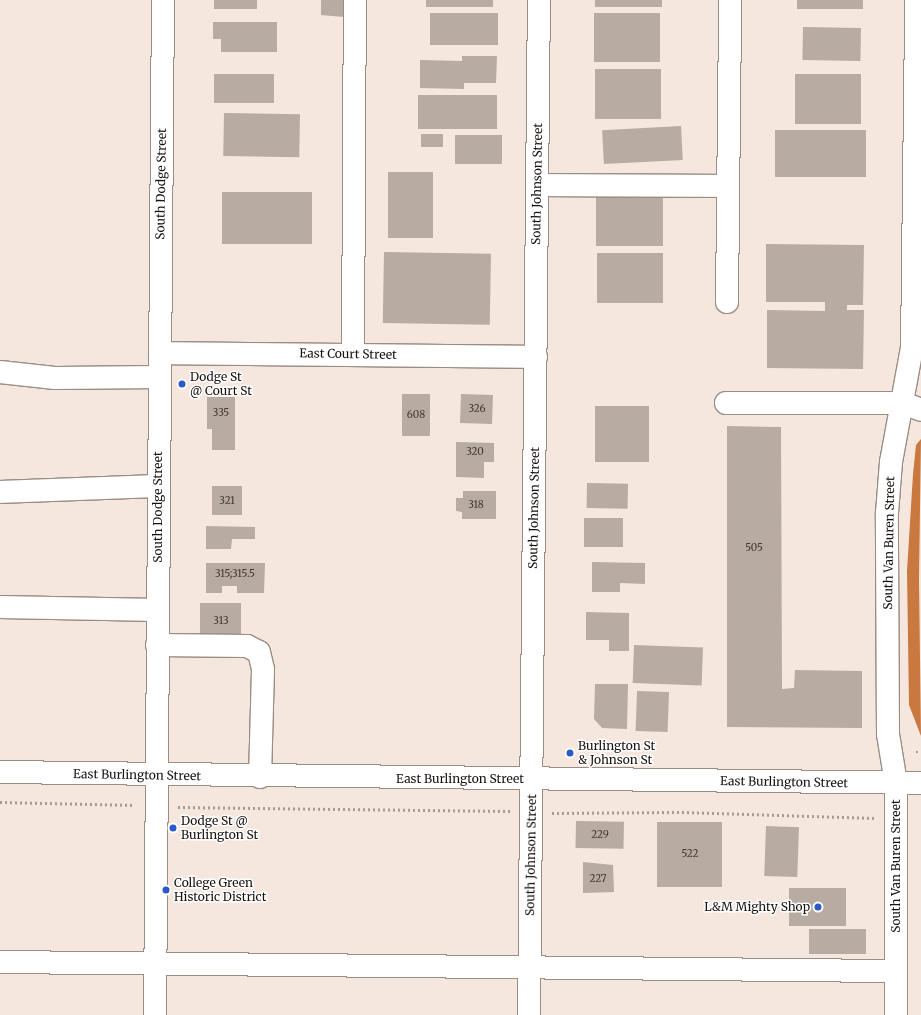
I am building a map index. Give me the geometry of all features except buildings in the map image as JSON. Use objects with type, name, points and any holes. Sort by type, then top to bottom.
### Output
[{"type":"street","name":"South Dodge Street","points":[[155,1015],[163,0]]},
{"type":"street","points":[[353,355],[355,0]]},
{"type":"street","name":"South Johnson Street","points":[[529,1015],[539,0]]},
{"type":"street","points":[[727,302],[730,0]]},
{"type":"street","name":"South Van Buren Street","points":[[896,1015],[896,783],[888,734],[887,513],[891,462],[912,407],[917,133],[916,0]]},
{"type":"street","points":[[537,185],[728,186]]},
{"type":"street","name":"East Court Street","points":[[160,352],[536,357]]},
{"type":"street","points":[[0,372],[55,378],[160,378]]},
{"type":"street","points":[[726,403],[912,407]]},
{"type":"street","points":[[0,492],[159,486]]},
{"type":"street","points":[[0,607],[158,610]]},
{"type":"street","points":[[157,645],[247,646],[259,652],[263,670],[260,777]]},
{"type":"street","name":"East Burlington Street","points":[[0,772],[156,776],[920,783]]},
{"type":"street","points":[[0,962],[896,971]]},
{"type":"path","points":[[916,752],[921,752]]},
{"type":"path","points":[[0,802],[531,813],[682,812],[896,818]]},
{"type":"shaded area","points":[[921,439],[919,579],[921,736],[909,705],[907,571],[916,445]]},
{"type":"place","name":"Dodge St @ Court St","points":[[182,384]]},
{"type":"place","name":"Burlington St & Johnson St","points":[[570,753]]},
{"type":"place","name":"Dodge St @ Burlington St","points":[[173,828]]},
{"type":"place","name":"College Green Historic District","points":[[166,890]]},
{"type":"place","name":"L&M Mighty Shop","points":[[818,907]]}]
